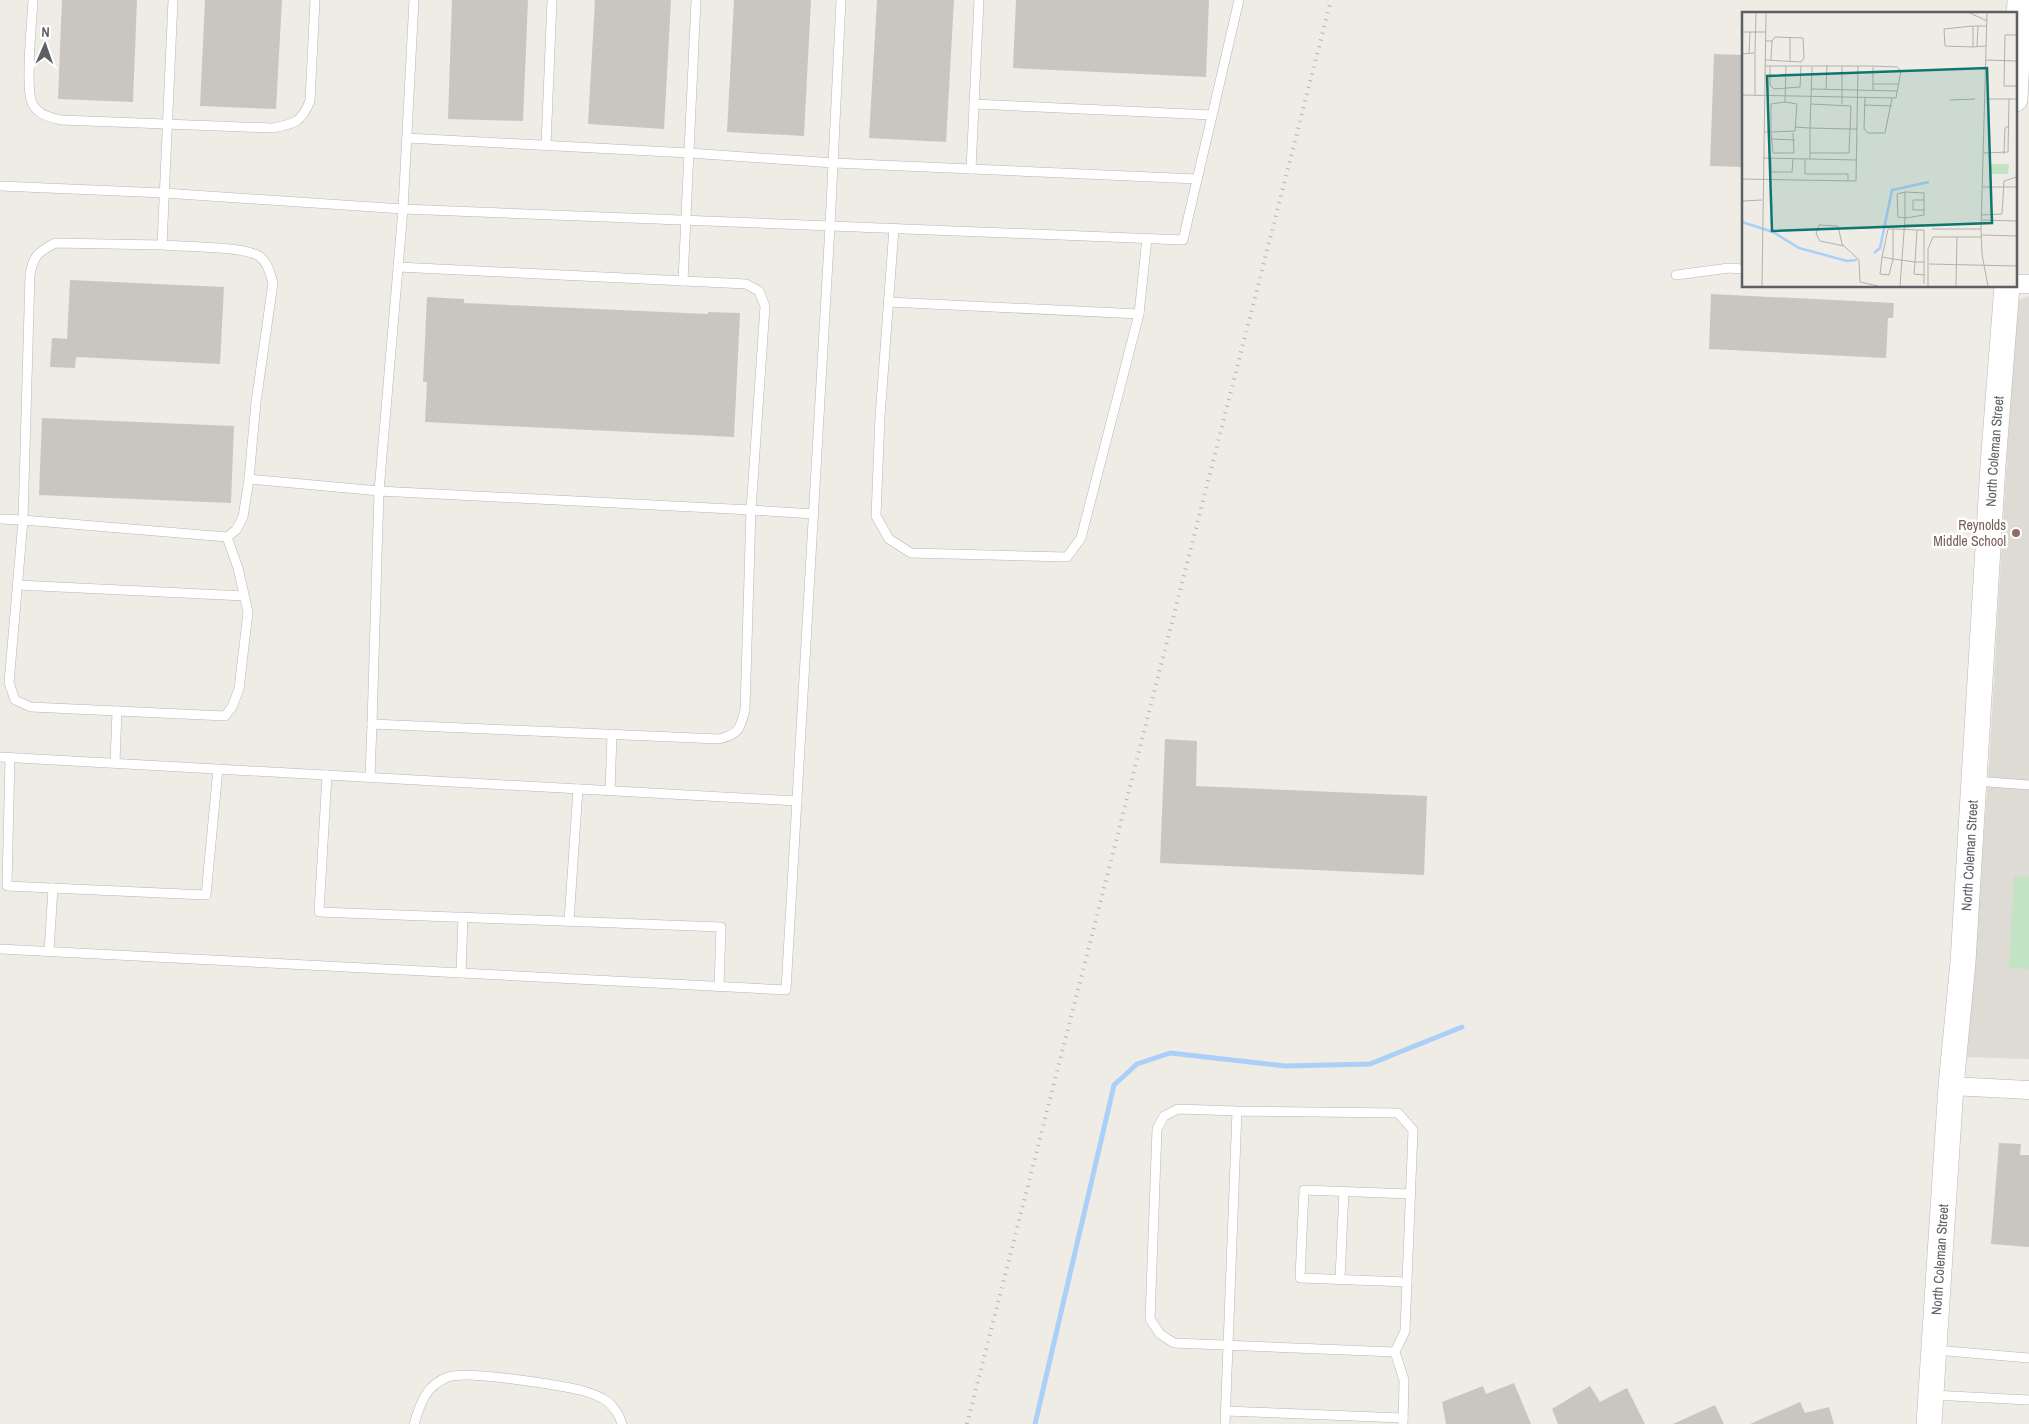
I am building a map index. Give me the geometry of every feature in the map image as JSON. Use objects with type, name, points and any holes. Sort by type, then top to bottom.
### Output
[{"type":"street","points":[[2016,79],[2020,0]]},
{"type":"street","points":[[2016,284],[2029,284]]},
{"type":"street","name":"North Coleman Street","points":[[1929,1424],[1951,1086],[1963,962],[1993,465],[2007,288]]},
{"type":"street","points":[[1951,1086],[2029,1090]]},
{"type":"lane","points":[[33,0],[29,85],[32,102],[43,116],[61,120],[272,128],[292,124],[304,116],[310,101],[315,0]]},
{"type":"lane","points":[[162,246],[173,0]]},
{"type":"lane","points":[[370,777],[379,490],[403,209],[414,0]]},
{"type":"lane","points":[[546,145],[552,0]]},
{"type":"lane","points":[[684,281],[696,0]]},
{"type":"lane","points":[[0,948],[786,990],[842,0]]},
{"type":"lane","points":[[971,169],[979,0]]},
{"type":"lane","points":[[0,186],[164,193],[403,209],[1183,240],[1239,0]]},
{"type":"lane","points":[[974,104],[1212,115]]},
{"type":"lane","points":[[407,138],[689,153],[834,163],[1198,179]]},
{"type":"lane","points":[[894,228],[876,516],[889,539],[911,553],[1067,558],[1081,538],[1139,314],[1147,238]]},
{"type":"lane","points":[[0,519],[23,520],[227,537],[236,530],[243,517],[249,479],[256,402],[273,283],[268,268],[259,256],[239,251],[162,246],[54,243],[40,250],[32,262],[30,275],[23,520],[10,683],[16,700],[31,707],[225,716],[232,707],[240,689],[248,612],[238,568],[227,537]]},
{"type":"lane","points":[[372,724],[719,739],[734,736],[741,726],[745,710],[751,510],[765,306],[759,291],[746,284],[398,267]]},
{"type":"lane","points":[[1676,275],[1729,268],[1742,269]]},
{"type":"lane","points":[[888,302],[1139,314]]},
{"type":"lane","points":[[249,479],[379,490],[814,514]]},
{"type":"lane","points":[[18,585],[244,596]]},
{"type":"lane","points":[[115,763],[117,711]]},
{"type":"lane","points":[[610,791],[612,734]]},
{"type":"lane","points":[[0,757],[797,801]]},
{"type":"lane","points":[[10,757],[7,886],[206,895],[218,769]]},
{"type":"lane","points":[[327,775],[319,912],[721,927],[720,987]]},
{"type":"lane","points":[[1974,781],[2029,785]]},
{"type":"lane","points":[[569,921],[578,789]]},
{"type":"lane","points":[[49,951],[53,888]]},
{"type":"lane","points":[[461,973],[463,917]]},
{"type":"lane","points":[[1225,1411],[1403,1421],[1404,1380],[1395,1352],[1405,1331],[1413,1130],[1398,1113],[1178,1109],[1164,1116],[1157,1128],[1150,1319],[1160,1334],[1174,1343],[1395,1352]]},
{"type":"lane","points":[[1225,1424],[1237,1111]]},
{"type":"lane","points":[[1407,1282],[1300,1278],[1303,1209],[1304,1190],[1411,1194]]},
{"type":"lane","points":[[1340,1279],[1344,1192]]},
{"type":"lane","points":[[1934,1350],[2029,1358]]},
{"type":"lane","points":[[414,1424],[420,1403],[431,1387],[449,1376],[483,1376],[582,1390],[608,1403],[620,1417],[622,1424]]},
{"type":"lane","points":[[1931,1395],[2029,1400]]},
{"type":"shaded area","name":"Reynolds Middle School","points":[[2029,296],[2029,1059],[1967,1057],[1989,766],[2016,301]]},
{"type":"green space","points":[[2014,876],[2029,877],[2029,969],[2009,968]]},
{"type":"building","points":[[62,0],[137,0],[133,102],[58,99]]},
{"type":"building","points":[[205,0],[282,0],[276,109],[200,106]]},
{"type":"building","points":[[452,0],[528,0],[523,121],[448,119]]},
{"type":"building","points":[[595,0],[671,0],[664,129],[588,124]]},
{"type":"building","points":[[734,0],[811,0],[804,136],[727,132]]},
{"type":"building","points":[[877,0],[954,0],[946,142],[869,138]]},
{"type":"building","points":[[1016,0],[1209,0],[1206,77],[1013,68]]},
{"type":"building","points":[[1714,54],[1742,55],[1742,167],[1710,166]]},
{"type":"building","points":[[70,280],[224,287],[220,364],[76,357],[75,368],[50,367],[52,338],[67,339]]},
{"type":"building","points":[[1711,294],[1894,303],[1893,318],[1888,318],[1886,358],[1709,349]]},
{"type":"building","points":[[427,297],[464,299],[464,303],[708,314],[708,312],[740,313],[734,437],[425,422],[427,382],[423,382]]},
{"type":"building","points":[[42,418],[234,426],[231,503],[39,495]]},
{"type":"building","points":[[1165,739],[1197,741],[1196,786],[1427,796],[1424,875],[1160,863]]},
{"type":"building","points":[[1999,1143],[2021,1144],[2020,1155],[2029,1155],[2029,1247],[1991,1244]]},
{"type":"building","points":[[1514,1383],[1531,1424],[1446,1424],[1442,1402],[1483,1386],[1486,1394]]},
{"type":"building","points":[[1590,1386],[1600,1402],[1627,1388],[1645,1424],[1558,1424],[1552,1409]]},
{"type":"building","points":[[1800,1402],[1805,1413],[1829,1407],[1834,1424],[1750,1424]]},
{"type":"building","points":[[1715,1405],[1724,1424],[1673,1424]]},
{"type":"waterway","points":[[1035,1424],[1114,1085],[1137,1064],[1170,1053],[1285,1066],[1370,1064],[1462,1027]]},
{"type":"railway","points":[[967,1424],[1331,0]]},
{"type":"place","name":"Reynolds Middle School","points":[[2016,533]]}]
